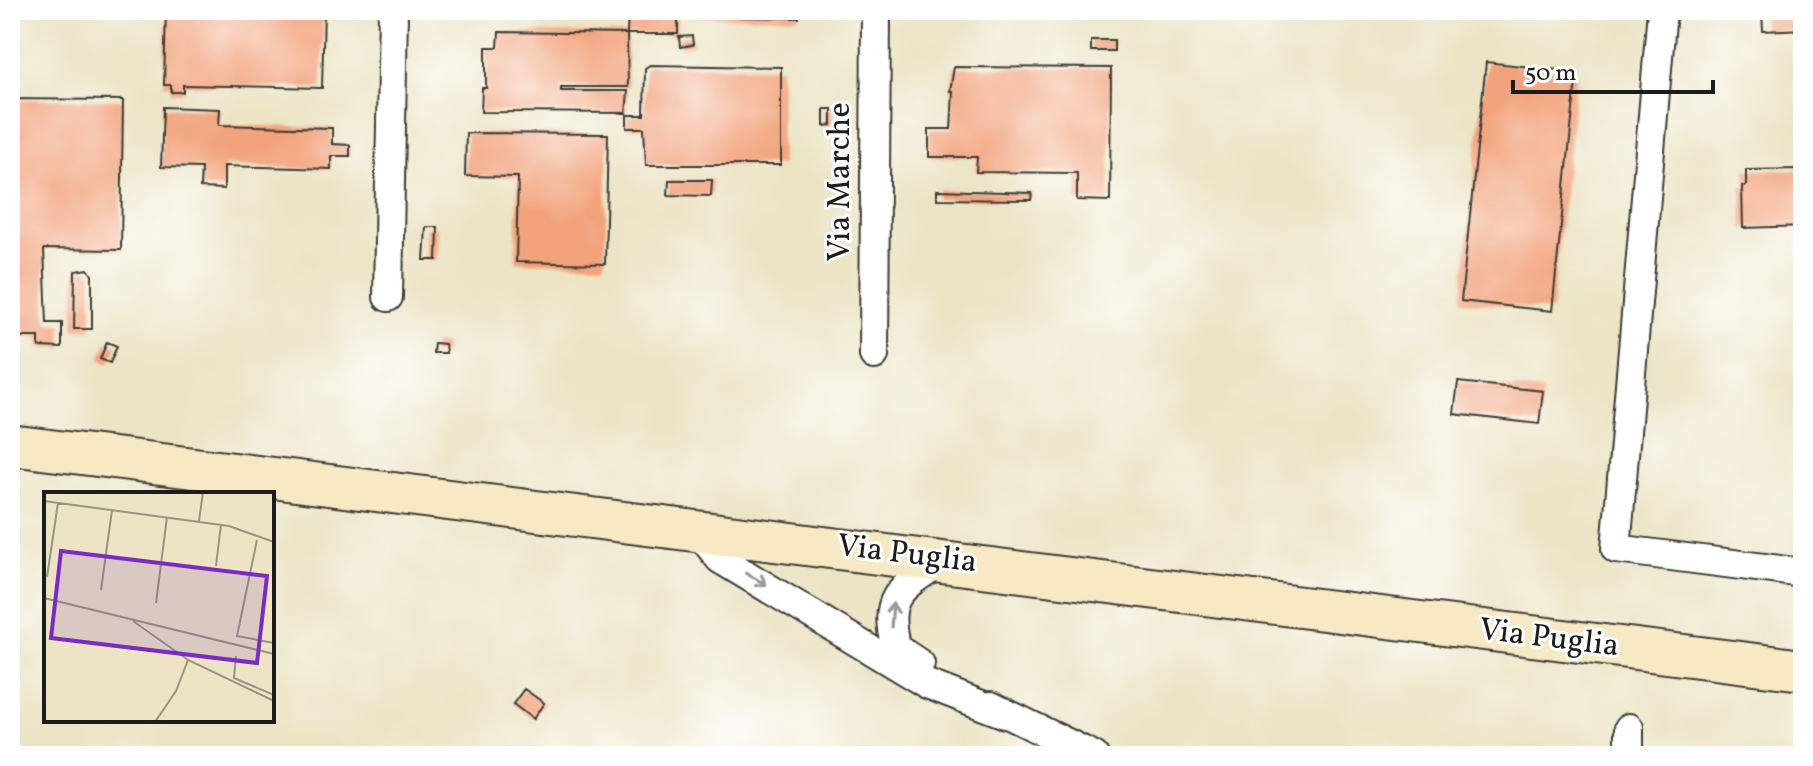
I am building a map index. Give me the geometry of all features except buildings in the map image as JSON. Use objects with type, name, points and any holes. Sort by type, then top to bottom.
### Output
[{"type":"main road","name":"Via Puglia","points":[[10,445],[944,559],[1803,670]]},
{"type":"street","points":[[388,297],[393,10]]},
{"type":"street","name":"Via Marche","points":[[874,355],[876,10]]},
{"type":"street","points":[[1662,10],[1616,549],[1803,573]]},
{"type":"street","points":[[697,530],[720,559],[927,684],[1005,714],[1094,756]]},
{"type":"street","points":[[944,559],[899,590],[890,607],[896,648],[1005,714]]}]
